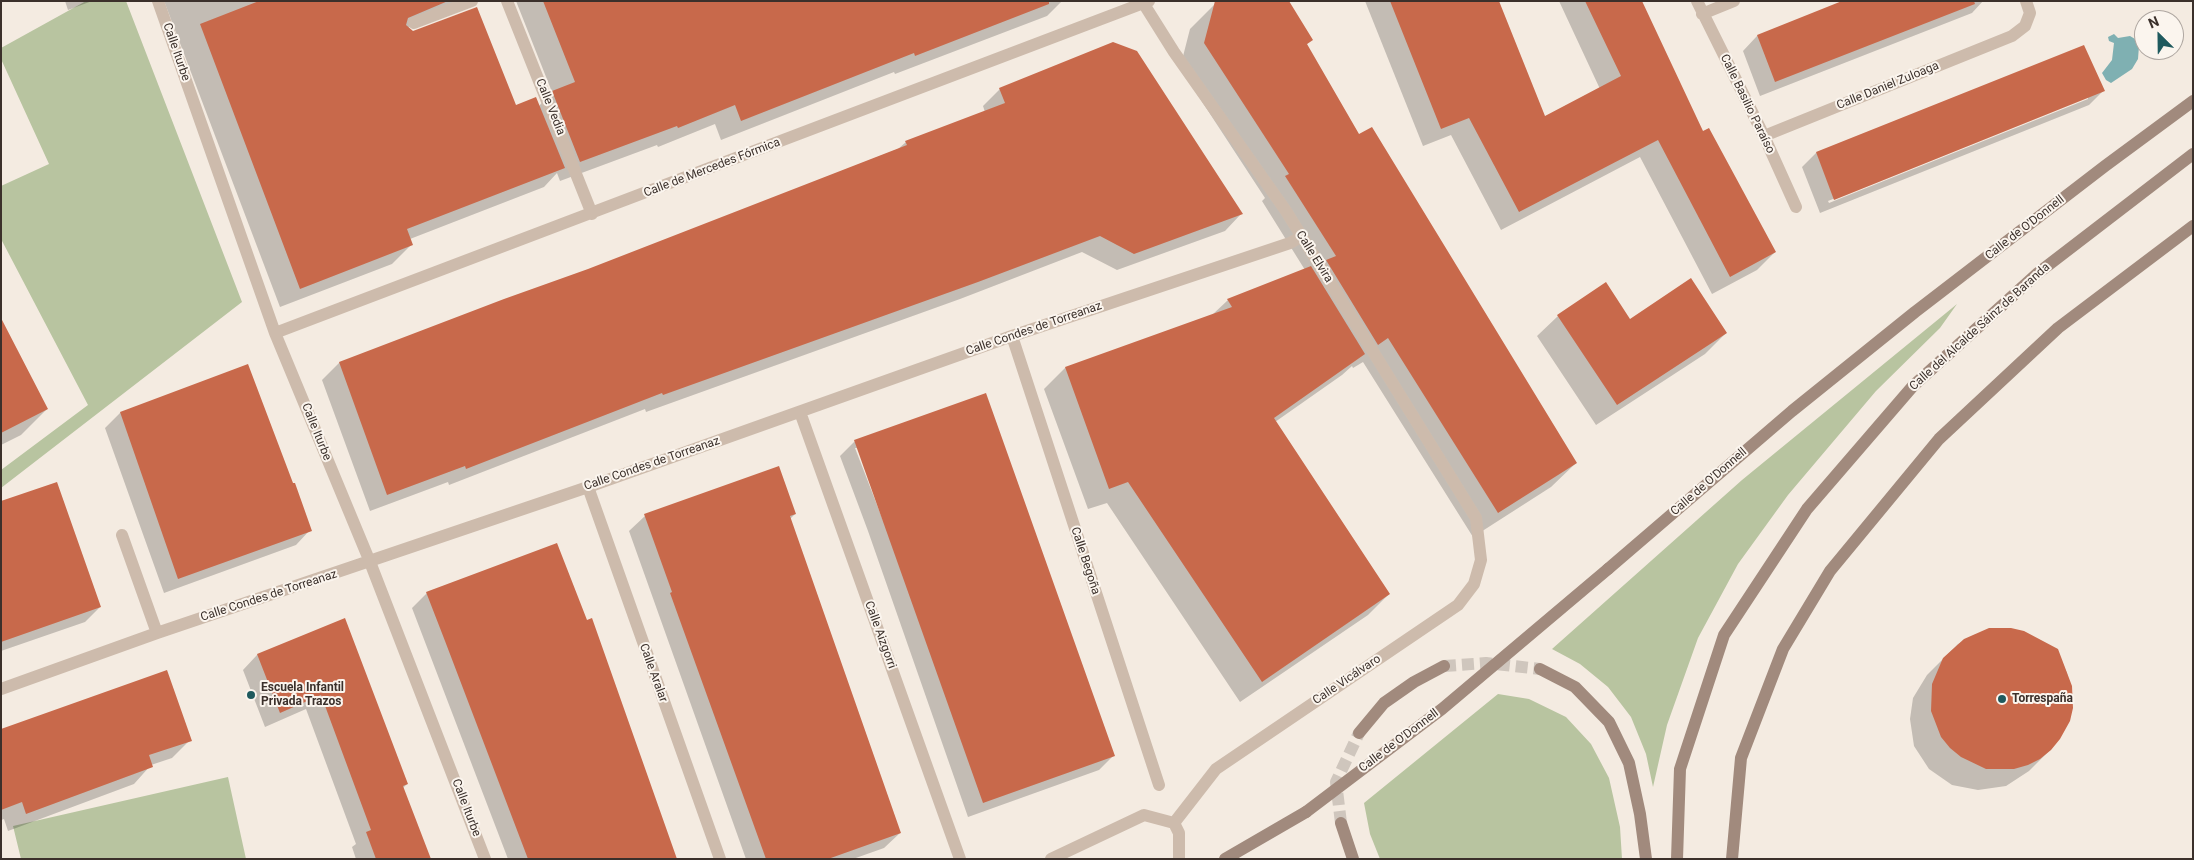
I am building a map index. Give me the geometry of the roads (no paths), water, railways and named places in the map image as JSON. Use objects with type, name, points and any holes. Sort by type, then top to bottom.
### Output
[{"type":"street","name":"Calle Iturbe","points":[[158,1],[275,333],[370,562],[485,859]]},
{"type":"street","points":[[414,23],[472,1]]},
{"type":"street","name":"Calle Vedia","points":[[507,1],[592,214]]},
{"type":"street","name":"Calle Basilio Paraíso","points":[[1697,1],[1764,136],[1796,208]]},
{"type":"street","points":[[1702,14],[1734,1]]},
{"type":"street","name":"Calle Daniel Zuloaga","points":[[1764,136],[2012,36],[2025,26],[2030,13],[2026,1]]},
{"type":"street","name":"Calle de Mercedes Fórmica","points":[[275,333],[592,214],[1145,2]]},
{"type":"street","name":"Calle Elvira","points":[[1145,2],[1174,52],[1286,211],[1476,518]]},
{"type":"street","name":"Calle de O'Donnell","points":[[1225,859],[1306,812],[1442,709],[1792,410],[1986,257],[2193,101]]},
{"type":"street","name":"Calle del Alcalde Sáinz de Baranda","points":[[1677,859],[1680,769],[1724,635],[1807,509],[1913,386],[2038,273],[2193,154]]},
{"type":"street","points":[[1732,859],[1741,758],[1783,649],[1830,570],[1939,439],[2058,328],[2193,226]]},
{"type":"street","name":"Calle Condes de Torreanaz","points":[[1,689],[157,633],[370,562],[800,412],[1012,336],[1290,243],[1301,237]]},
{"type":"street","name":"Calle Begoña","points":[[1012,336],[1157,781]]},
{"type":"street","name":"Calle Aizgorri","points":[[800,412],[960,859]]},
{"type":"street","name":"Calle Aralar","points":[[588,486],[720,859]]},
{"type":"street","name":"Calle Vicálvaro","points":[[1174,823],[1216,769],[1458,604],[1474,584],[1481,560],[1476,518]]},
{"type":"street","points":[[122,534],[157,633]]},
{"type":"street","points":[[1359,733],[1384,703],[1414,682],[1444,666]]},
{"type":"street","points":[[1540,669],[1575,688],[1609,722],[1629,763],[1640,814],[1646,859]]},
{"type":"street","points":[[1051,859],[1144,815],[1174,823],[1179,833],[1179,859]]},
{"type":"street","points":[[1341,823],[1353,859]]},
{"type":"water","points":[[2114,34],[2118,38],[2130,36],[2134,38],[2134,60],[2137,60],[2132,69],[2111,83],[2106,80],[2102,73],[2112,60],[2114,43],[2109,41],[2108,37]]},
{"type":"tunnel","points":[[1444,666],[1486,663],[1540,669]]},
{"type":"tunnel","points":[[1341,823],[1336,782],[1359,733]]},
{"type":"place","name":"Escuela Infantil Privada Trazos","points":[[251,695]]},
{"type":"place","name":"Torrespaña","points":[[2002,699]]}]
